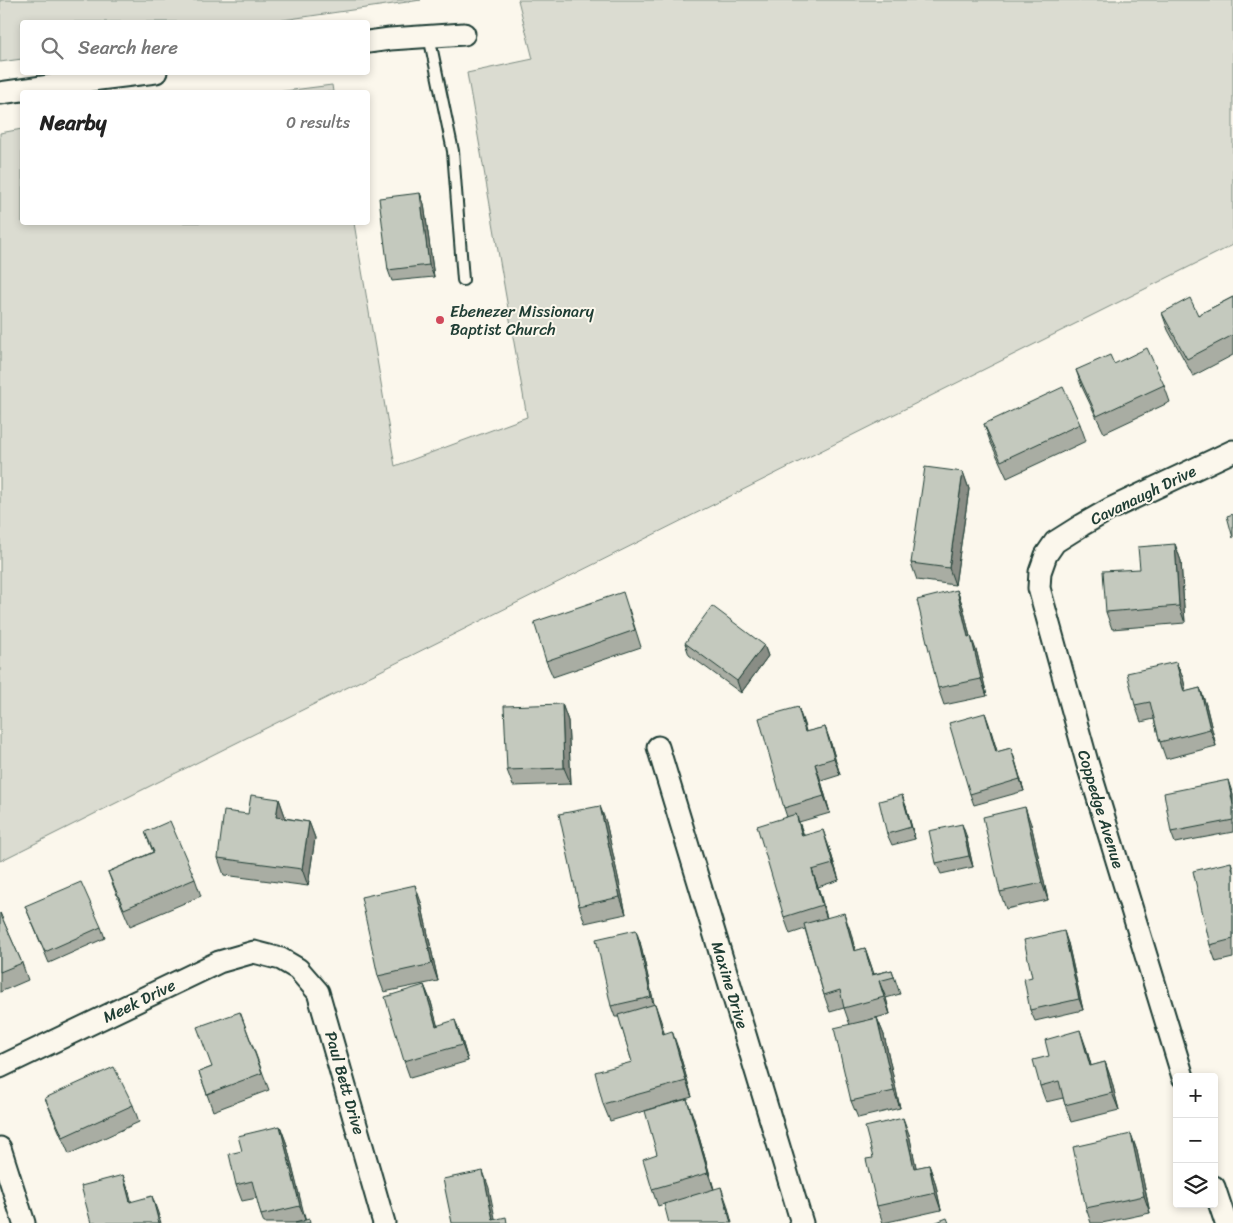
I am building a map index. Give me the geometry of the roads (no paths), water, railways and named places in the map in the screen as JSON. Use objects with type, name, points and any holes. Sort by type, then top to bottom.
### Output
[{"type":"street","points":[[370,42],[464,34]]},
{"type":"street","points":[[21,90],[132,75]]},
{"type":"street","points":[[0,93],[20,90]]},
{"type":"street","name":"Cavanaugh Drive","points":[[1055,542],[1110,509],[1233,451]]},
{"type":"street","name":"Coppedge Avenue","points":[[1055,542],[1046,555],[1040,572],[1039,588],[1087,762],[1182,1073]]},
{"type":"street","name":"Maxine Drive","points":[[658,747],[802,1223]]},
{"type":"street","name":"Meek Drive","points":[[0,1067],[219,962],[254,952],[281,959]]},
{"type":"street","name":"Paul Bett Drive","points":[[281,959],[298,969],[318,992],[384,1223]]},
{"type":"street","points":[[0,1148],[24,1223]]},
{"type":"street","points":[[1218,1199],[1226,1223]]},
{"type":"lane","points":[[429,36],[454,151],[463,280]]},
{"type":"place","name":"Ebenezer Missionary Baptist Church","points":[[440,320]]}]
